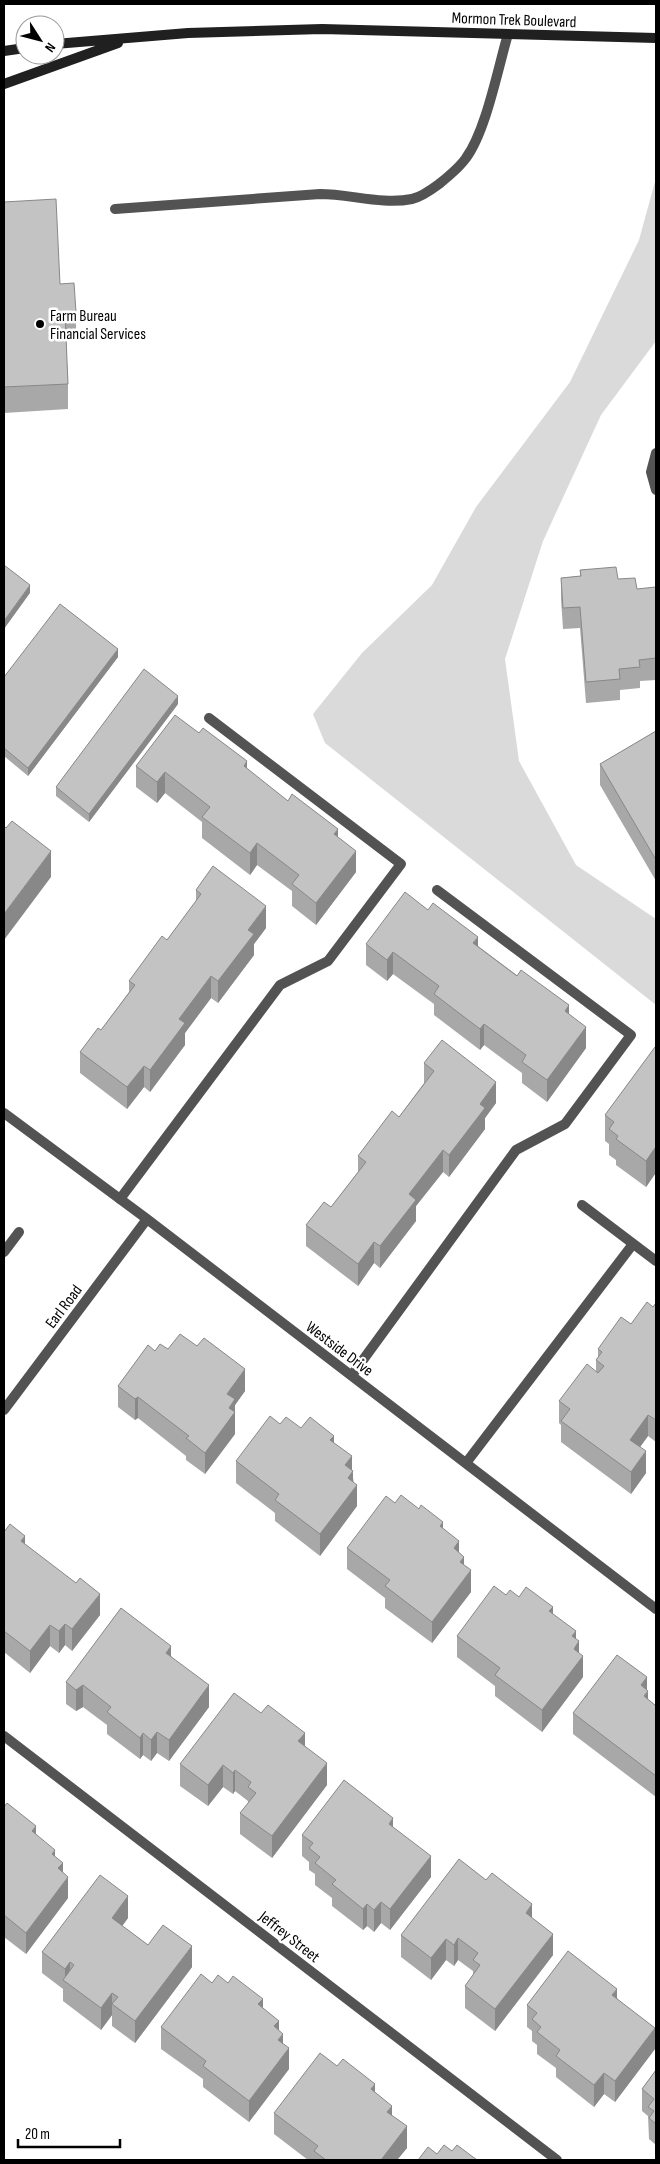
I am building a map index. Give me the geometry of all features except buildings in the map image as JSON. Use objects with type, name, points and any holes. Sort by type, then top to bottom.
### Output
[{"type":"main road","name":"Mormon Trek Boulevard","points":[[65,43],[188,33],[322,29],[656,38]]},
{"type":"main road","name":"Mormon Trek Boulevard","points":[[4,84],[131,38]]},
{"type":"street","points":[[115,209],[320,194],[344,194],[386,200],[413,198],[430,191],[451,175],[467,157],[481,126],[508,34]]},
{"type":"street","points":[[656,453],[652,472],[656,490]]},
{"type":"street","points":[[120,1200],[280,985],[328,960],[402,864],[209,718]]},
{"type":"street","points":[[352,1376],[516,1150],[565,1124],[631,1035],[436,890]]},
{"type":"street","name":"Westside Drive","points":[[4,1113],[147,1219],[656,1609]]},
{"type":"street","points":[[582,1206],[656,1261]]},
{"type":"street","name":"Earl Road","points":[[4,1410],[147,1219]]},
{"type":"street","points":[[4,1252],[19,1232]]},
{"type":"street","points":[[466,1463],[633,1244]]},
{"type":"street","name":"Jeffrey Street","points":[[4,1736],[557,2160]]},
{"type":"shaded area","points":[[656,178],[656,341],[601,415],[543,541],[505,659],[519,761],[576,865],[656,919],[656,1005],[325,743],[313,714],[362,653],[432,585],[476,507],[570,382],[639,240]]},
{"type":"place","name":"Farm Bureau Financial Services","points":[[40,324]]}]
